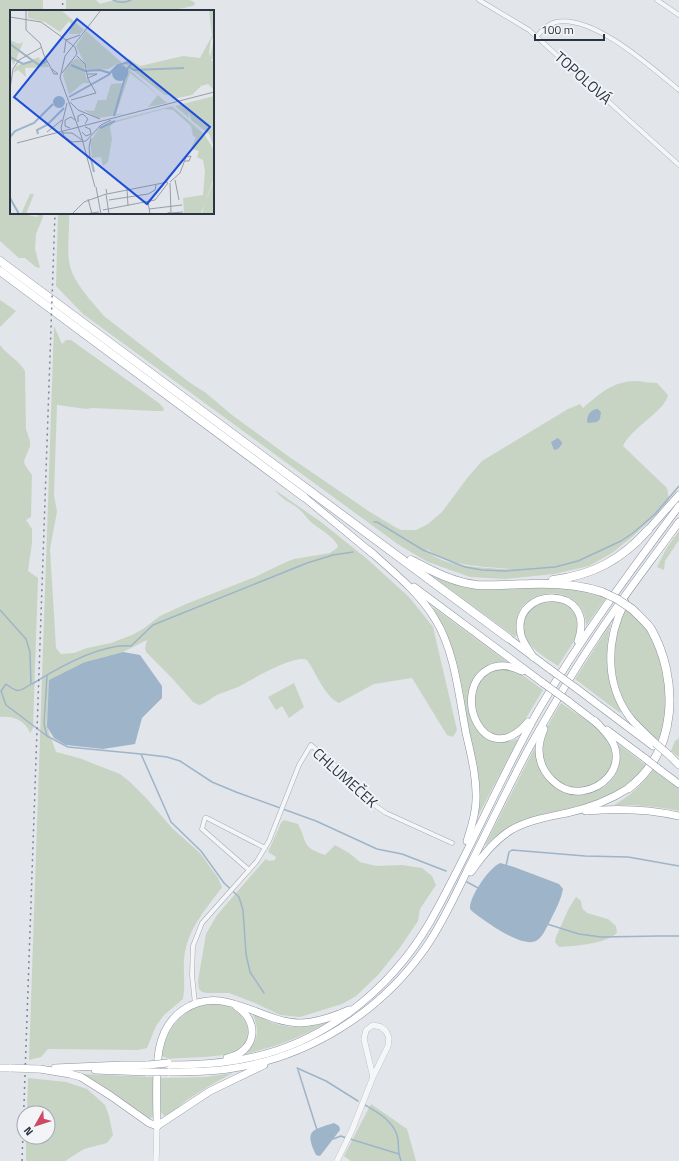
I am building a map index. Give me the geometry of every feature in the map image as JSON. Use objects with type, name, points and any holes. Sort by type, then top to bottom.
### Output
[{"type":"highway","points":[[0,261],[508,638]]},
{"type":"highway","points":[[0,271],[304,497]]},
{"type":"highway","points":[[528,584],[571,578],[602,567],[624,553],[648,530]]},
{"type":"highway","points":[[390,550],[446,578],[460,582],[488,586],[528,584],[573,585],[587,587],[617,599],[632,609],[651,629],[661,646],[669,665],[674,693],[673,715],[665,743],[649,770],[629,788]]},
{"type":"main road","points":[[648,530],[679,495]]},
{"type":"main road","points":[[304,497],[422,593],[679,784]]},
{"type":"main road","points":[[0,1068],[40,1069],[123,1065],[148,1068],[239,1060],[286,1047],[310,1037],[333,1024],[360,1005],[393,974],[420,940],[440,905],[520,745],[574,651],[616,590],[679,506]]},
{"type":"main road","points":[[453,900],[528,750],[549,714],[594,639],[679,522]]},
{"type":"main road","points":[[370,551],[411,588],[424,603],[435,618],[448,646],[459,694],[476,785],[475,810],[464,857]]},
{"type":"main road","points":[[634,585],[621,610],[614,629],[611,648],[611,668],[616,689],[625,709],[654,744]]},
{"type":"main road","points":[[534,657],[521,634],[521,622],[523,615],[529,606],[534,602],[545,598],[556,597],[566,600],[578,611],[582,629],[574,651]]},
{"type":"main road","points":[[508,638],[654,744],[679,765]]},
{"type":"main road","points":[[539,710],[515,736],[508,738],[495,738],[484,733],[476,722],[472,708],[472,695],[475,684],[481,675],[498,666],[505,665],[518,669],[543,683]]},
{"type":"main road","points":[[549,714],[541,738],[539,757],[546,773],[553,781],[568,790],[582,791],[596,787],[605,781],[615,768],[615,748],[610,738],[595,721]]},
{"type":"main road","points":[[157,1126],[210,1091],[338,1031],[374,1005],[399,980],[423,950],[478,861],[502,836],[527,822],[568,813],[607,801],[629,788]]},
{"type":"main road","points":[[568,813],[632,809],[679,816]]},
{"type":"main road","points":[[157,1126],[158,1056],[163,1035],[176,1016],[185,1009],[195,1004],[219,1000],[242,1005],[272,1018],[299,1023],[328,1018],[360,1005]]},
{"type":"main road","points":[[168,1067],[225,1058],[237,1055],[244,1049],[252,1035],[252,1025],[250,1020],[242,1010],[219,1000]]},
{"type":"main road","points":[[168,1067],[202,1072],[260,1063],[288,1054]]},
{"type":"main road","points":[[40,1069],[81,1077],[149,1123],[157,1126]]},
{"type":"street","name":"TOPOLOVÁ","points":[[479,0],[522,25],[537,36],[679,165]]},
{"type":"street","points":[[660,1],[679,14]]},
{"type":"street","points":[[537,36],[552,23],[560,21],[572,22],[591,28],[623,45],[679,90]]},
{"type":"street","name":"CHLUMEČEK","points":[[265,848],[295,774],[311,745],[339,769],[376,807],[452,843]]},
{"type":"street","points":[[195,1004],[192,975],[193,946],[202,923],[257,861],[265,848],[205,818],[202,829],[249,870]]},
{"type":"street","points":[[337,1161],[388,1046],[386,1031],[381,1026],[373,1025],[366,1030],[364,1039],[373,1077]]},
{"type":"street","points":[[156,1161],[157,1126]]},
{"type":"green space","points":[[0,0],[43,0],[43,10],[10,10],[10,214],[28,214],[38,217],[38,214],[43,214],[36,234],[35,249],[40,268],[36,267],[25,258],[19,258],[0,241]]},
{"type":"green space","points":[[66,0],[96,0],[100,4],[114,0],[190,0],[194,2],[195,5],[175,10],[66,10]]},
{"type":"green space","points":[[58,214],[69,214],[68,253],[70,266],[75,279],[104,316],[189,382],[206,393],[232,415],[288,456],[370,512],[401,530],[416,530],[428,524],[442,512],[482,461],[568,409],[580,404],[583,408],[608,388],[630,381],[657,383],[668,395],[666,401],[661,407],[633,433],[623,446],[667,488],[669,500],[653,518],[632,537],[612,553],[589,566],[554,574],[505,579],[470,577],[428,562],[399,545],[83,314],[56,286]],"holes":[[[427,549],[446,559],[467,565],[510,569],[456,564],[433,556],[427,551]]]},
{"type":"green space","points":[[0,300],[16,311],[0,327]]},
{"type":"green space","points":[[54,326],[62,344],[66,340],[71,340],[160,404],[164,409],[163,411],[155,411],[93,408],[86,409],[57,404],[54,495],[57,512],[50,549],[56,648],[61,654],[74,653],[87,648],[111,643],[132,635],[143,629],[160,616],[186,604],[255,577],[294,559],[330,553],[337,548],[338,546],[336,542],[330,536],[312,523],[296,507],[283,499],[275,490],[321,522],[366,558],[409,597],[433,627],[457,730],[453,737],[447,735],[412,678],[374,684],[339,703],[329,695],[307,660],[301,659],[283,664],[199,705],[193,702],[146,652],[145,648],[147,640],[123,652],[85,662],[47,727],[56,752],[79,758],[120,774],[129,781],[172,828],[200,853],[218,878],[222,887],[195,926],[187,943],[184,958],[183,999],[164,1015],[156,1026],[147,1048],[138,1050],[48,1049],[41,1057],[29,1060]]},
{"type":"green space","points":[[0,345],[20,364],[25,371],[26,429],[30,446],[24,461],[32,475],[31,517],[26,520],[32,529],[32,543],[28,571],[38,578],[33,728],[30,733],[22,722],[14,718],[0,717]]},
{"type":"green space","points":[[679,531],[679,540],[665,561],[664,570],[657,567],[666,549]]},
{"type":"green space","points":[[428,573],[435,577],[496,589],[555,586],[588,591],[606,598],[586,626],[583,611],[574,600],[561,595],[548,594],[534,597],[524,605],[517,618],[518,634],[515,637]]},
{"type":"green space","points":[[540,600],[565,602],[576,612],[578,635],[558,666],[544,657],[530,645],[525,638],[523,622],[526,613]]},
{"type":"green space","points":[[433,607],[507,662],[488,666],[475,678],[469,693],[468,709],[473,725],[483,736],[498,742],[518,740],[478,816],[480,792],[478,772],[454,661],[445,630]]},
{"type":"green space","points":[[623,607],[643,624],[653,638],[670,686],[661,743],[651,736],[635,719],[628,709],[619,688],[614,664],[613,648]]},
{"type":"green space","points":[[611,623],[607,647],[608,668],[621,712],[620,713],[575,679]]},
{"type":"green space","points":[[498,668],[517,671],[543,690],[520,728],[500,737],[487,732],[481,725],[476,710],[475,701],[478,685],[482,678],[487,673]]},
{"type":"green space","points":[[294,683],[304,707],[289,718],[282,706],[276,710],[268,697]]},
{"type":"green space","points":[[561,703],[594,726],[609,741],[614,754],[612,766],[606,775],[597,783],[585,787],[572,787],[560,782],[549,772],[544,763],[541,754],[542,741],[549,724]]},
{"type":"green space","points":[[679,738],[679,757],[671,751],[675,741]]},
{"type":"green space","points":[[618,744],[647,766],[624,787],[588,804],[547,813],[521,821],[505,830],[485,845],[535,747],[541,770],[552,785],[568,793],[584,794],[600,789],[612,779],[619,764]]},
{"type":"green space","points":[[653,770],[679,789],[679,811],[646,806],[614,805],[635,790],[645,781]]},
{"type":"green space","points":[[284,820],[298,824],[306,844],[317,852],[325,855],[335,845],[349,853],[360,862],[376,866],[402,865],[422,868],[432,876],[436,885],[420,909],[418,921],[399,949],[378,975],[356,996],[342,1004],[300,1017],[280,1015],[229,993],[202,992],[199,989],[198,981],[206,934],[217,915],[263,862],[266,859],[269,861],[275,860],[276,857],[268,852],[281,823]]},
{"type":"green space","points":[[576,897],[581,901],[582,908],[587,913],[608,919],[616,926],[617,933],[612,937],[598,942],[559,947],[555,942],[556,937],[569,908]]},
{"type":"green space","points":[[207,1004],[221,1004],[228,1006],[241,1015],[245,1021],[248,1033],[243,1046],[236,1051],[223,1055],[169,1059],[162,1056],[167,1038],[176,1022],[189,1011]]},
{"type":"green space","points":[[253,1015],[279,1025],[293,1027],[328,1022],[288,1041],[245,1054],[255,1041],[257,1026]]},
{"type":"green space","points":[[233,1073],[193,1096],[168,1115],[164,1116],[161,1112],[161,1078],[205,1077]]},
{"type":"green space","points":[[82,1074],[155,1077],[154,1116],[149,1119],[146,1118],[116,1095]]},
{"type":"green space","points":[[28,1078],[66,1082],[87,1089],[105,1105],[113,1135],[107,1143],[84,1149],[65,1161],[26,1161],[26,1145],[56,1145],[56,1105],[27,1105]]},
{"type":"green space","points":[[371,1104],[407,1129],[416,1161],[351,1161],[344,1156]]},
{"type":"water","points":[[598,409],[601,412],[600,419],[597,422],[588,423],[587,419],[590,413],[593,410]]},
{"type":"water","points":[[558,438],[562,444],[558,449],[554,450],[551,442]]},
{"type":"water","points":[[123,652],[140,655],[162,686],[162,698],[142,718],[135,744],[103,749],[66,745],[54,738],[47,727],[49,680],[85,662]]},
{"type":"water","points":[[500,863],[559,884],[563,889],[550,921],[542,935],[536,941],[522,941],[513,937],[494,927],[470,909],[473,897],[480,883]]},
{"type":"water","points":[[334,1123],[339,1126],[340,1130],[320,1156],[316,1155],[312,1147],[312,1132],[320,1127]]},
{"type":"waterway","points":[[113,0],[118,2],[126,2],[131,0]]},
{"type":"waterway","points":[[374,522],[377,522],[423,550],[465,567],[482,570],[505,571],[555,567],[578,561],[621,541],[655,514],[679,486]]},
{"type":"waterway","points":[[32,684],[54,671],[93,653],[119,646],[131,646],[153,625],[307,563],[333,555],[353,552]]},
{"type":"waterway","points":[[0,610],[26,639],[30,652],[31,684],[21,690],[13,689],[6,684],[1,691],[6,705],[47,736],[68,747],[141,754],[171,822],[201,851],[224,883],[239,897],[243,910],[246,954],[250,972],[264,993]]},
{"type":"waterway","points":[[47,676],[44,724],[47,736]]},
{"type":"waterway","points":[[142,754],[167,757],[180,761],[212,782],[236,792],[316,821],[377,849],[402,854],[446,871]]},
{"type":"waterway","points":[[506,866],[509,852],[512,850],[585,856],[628,857],[679,866]]},
{"type":"waterway","points":[[467,882],[480,889]]},
{"type":"waterway","points":[[547,924],[579,934],[601,937],[679,936]]},
{"type":"waterway","points":[[297,1068],[326,1081],[358,1101]]},
{"type":"waterway","points":[[298,1070],[317,1130]]},
{"type":"waterway","points":[[365,1105],[384,1117],[392,1125],[398,1137],[399,1154]]},
{"type":"waterway","points":[[333,1139],[341,1136],[346,1138]]},
{"type":"waterway","points":[[350,1139],[399,1154],[401,1161]]},
{"type":"railway","points":[[62,10],[63,0]]},
{"type":"railway","points":[[22,1161],[55,214]]}]
